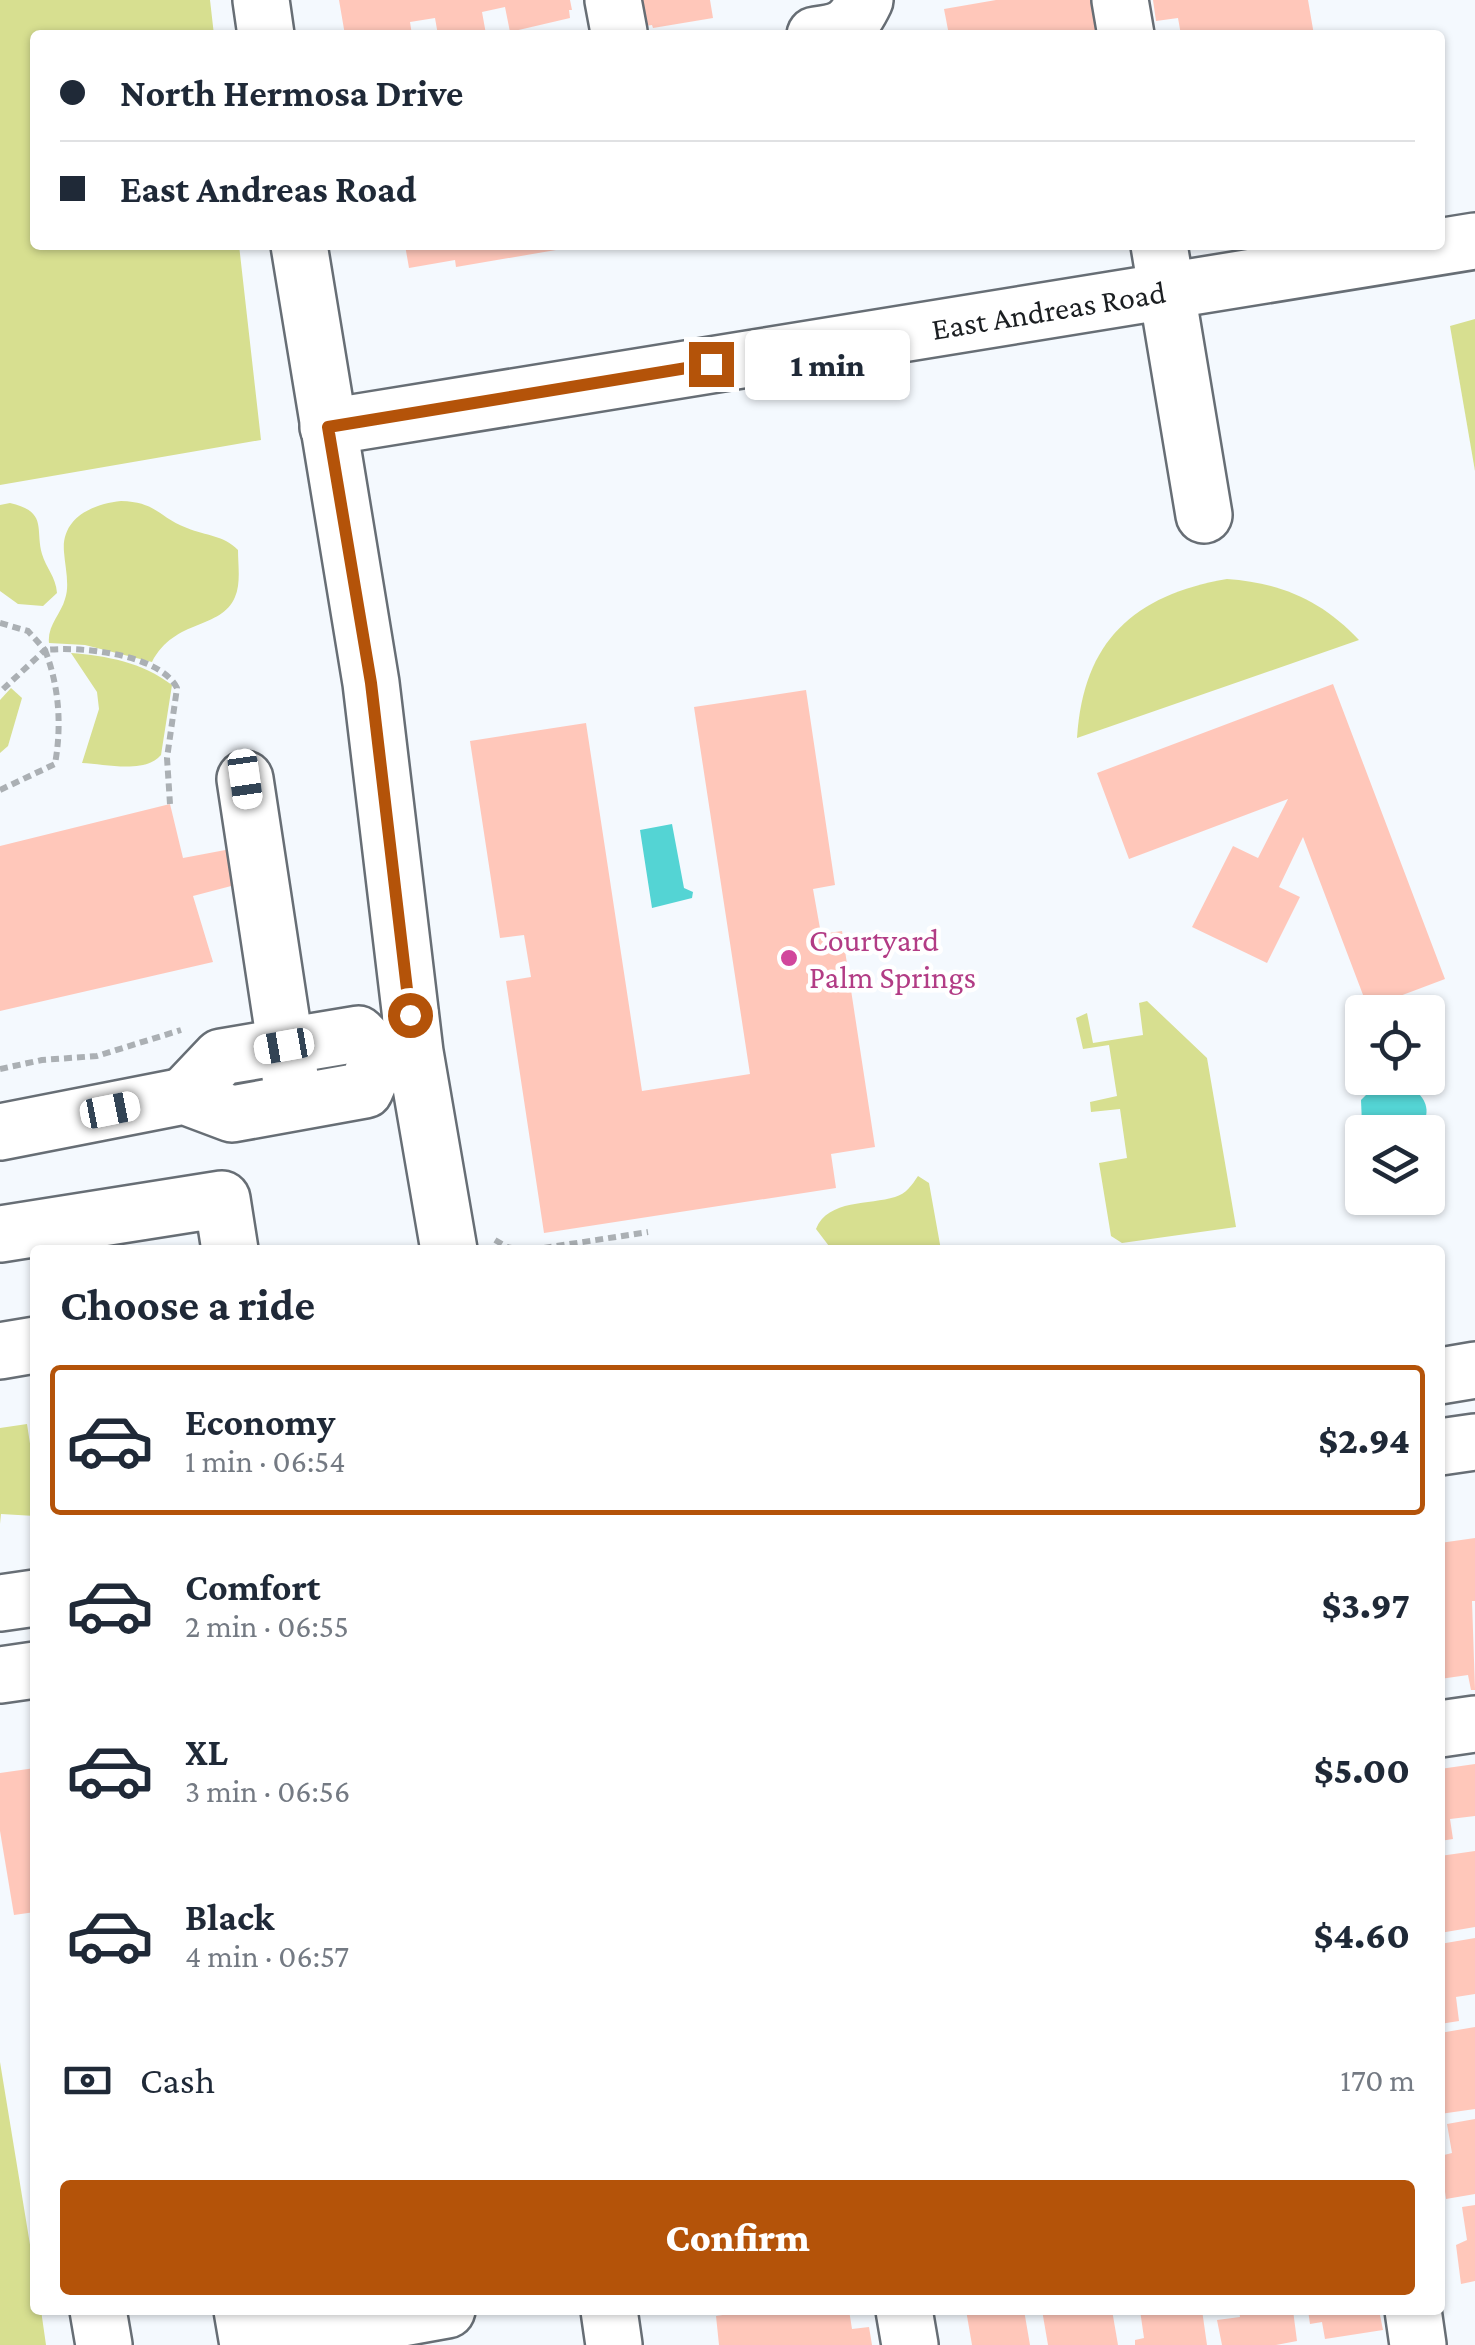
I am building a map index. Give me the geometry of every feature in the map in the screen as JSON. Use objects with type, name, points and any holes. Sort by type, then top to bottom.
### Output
[{"type":"street","points":[[261,0],[265,30]]},
{"type":"street","points":[[843,30],[865,0]]},
{"type":"street","points":[[1120,0],[1125,30]]},
{"type":"street","name":"East Andreas Road","points":[[1445,244],[1475,241]]},
{"type":"street","points":[[300,250],[371,683],[397,1054],[470,1244]]},
{"type":"street","name":"East Andreas Road","points":[[328,427],[1163,267],[1367,250]]},
{"type":"street","points":[[1163,267],[1204,515]]},
{"type":"street","points":[[245,779],[294,1102]]},
{"type":"street","points":[[184,1096],[220,1057],[358,1034],[397,1054]]},
{"type":"street","points":[[0,1132],[184,1096],[232,1114],[365,1090],[397,1054]]},
{"type":"street","points":[[0,1234],[222,1198],[229,1245]]},
{"type":"street","points":[[0,1351],[30,1346]]},
{"type":"street","points":[[1445,1375],[1475,1370]]},
{"type":"street","points":[[1445,1446],[1475,1442]]},
{"type":"street","points":[[0,1603],[30,1599]]},
{"type":"street","points":[[0,1675],[30,1671]]},
{"type":"street","points":[[1445,1728],[1475,1724]]},
{"type":"street","points":[[99,2315],[104,2345]]},
{"type":"street","points":[[243,2315],[248,2345],[302,2340],[363,2317]]},
{"type":"street","points":[[610,2315],[614,2345]]},
{"type":"street","points":[[905,2315],[910,2345]]},
{"type":"street","points":[[1414,2315],[1418,2345]]},
{"type":"path","points":[[0,622],[28,631],[45,650],[53,669],[60,739],[55,764],[0,790]]},
{"type":"path","points":[[0,692],[45,650],[88,649],[166,673],[177,688],[167,758],[170,804]]},
{"type":"path","points":[[564,1245],[648,1232]]},
{"type":"green space","points":[[0,0],[210,0],[213,30],[30,30],[30,250],[240,250],[261,440],[0,485]]},
{"type":"green space","points":[[1475,319],[1475,471],[1450,326]]},
{"type":"green space","points":[[121,501],[150,507],[177,524],[221,539],[238,550],[238,586],[228,607],[173,638],[152,662],[85,645],[49,643],[66,594],[64,540],[68,530],[89,509]]},
{"type":"green space","points":[[10,503],[30,511],[38,522],[42,554],[57,593],[43,606],[18,604],[0,591],[0,505]]},
{"type":"green space","points":[[1227,579],[1299,596],[1330,614],[1359,640],[1077,738],[1090,674],[1119,628],[1165,597]]},
{"type":"green space","points":[[71,653],[124,662],[172,685],[161,755],[154,761],[124,766],[82,763],[99,709],[97,692]]},
{"type":"green space","points":[[11,688],[22,698],[8,746],[0,753],[0,700]]},
{"type":"green space","points":[[1147,1001],[1207,1058],[1236,1227],[1122,1243],[1111,1236],[1099,1163],[1127,1158],[1120,1109],[1091,1112],[1090,1102],[1117,1096],[1109,1045],[1083,1049],[1076,1018],[1087,1013],[1093,1043],[1143,1035],[1139,1003]]},
{"type":"green space","points":[[918,1176],[929,1183],[940,1245],[828,1245],[816,1229],[830,1212],[899,1196]]},
{"type":"green space","points":[[27,1424],[30,1516],[1,1514],[0,1524],[0,1428]]},
{"type":"green space","points":[[0,2062],[30,2245],[30,2315],[42,2315],[46,2345],[0,2345]]},
{"type":"water","points":[[672,824],[684,888],[693,892],[692,898],[652,908],[640,830]]},
{"type":"water","points":[[1366,1095],[1420,1095],[1426,1105],[1426,1115],[1362,1115],[1361,1100]]},
{"type":"building","points":[[339,0],[570,0],[572,10],[570,18],[519,30],[510,30],[505,7],[482,12],[485,30],[437,30],[435,18],[410,22],[411,30],[344,30]]},
{"type":"building","points":[[640,0],[710,0],[713,18],[653,28],[645,26]]},
{"type":"building","points":[[996,0],[1091,0],[1096,30],[948,30],[944,9]]},
{"type":"building","points":[[1153,0],[1308,0],[1313,30],[1180,30],[1178,18],[1156,21]]},
{"type":"building","points":[[406,250],[556,250],[456,267],[455,260],[409,268]]},
{"type":"building","points":[[1333,684],[1445,979],[1403,995],[1363,995],[1303,837],[1279,887],[1300,897],[1267,963],[1192,927],[1233,846],[1258,858],[1288,799],[1129,859],[1097,773]]},
{"type":"building","name":"Courtyard Palm Springs","points":[[806,690],[835,885],[813,889],[821,934],[842,931],[875,1147],[831,1154],[836,1188],[544,1233],[506,981],[531,977],[524,935],[500,938],[470,741],[586,723],[642,1091],[750,1074],[694,707]]},
{"type":"building","points":[[170,804],[183,858],[236,848],[239,864],[230,866],[235,885],[193,896],[213,962],[0,1011],[0,846]]},
{"type":"building","points":[[1475,1538],[1475,1690],[1471,1690],[1468,1675],[1445,1678],[1445,1542]]},
{"type":"building","points":[[1475,1764],[1475,1816],[1450,1819],[1453,1839],[1445,1840],[1445,1768]]},
{"type":"building","points":[[30,1769],[30,1913],[14,1915],[0,1831],[0,1773]]},
{"type":"building","points":[[1475,1851],[1475,1927],[1445,1932],[1445,1855]]},
{"type":"building","points":[[1475,1938],[1475,1994],[1456,1997],[1459,2021],[1445,2023],[1445,1943]]},
{"type":"building","points":[[1475,2027],[1475,2109],[1445,2113],[1445,2032]]},
{"type":"building","points":[[1475,2119],[1475,2194],[1446,2199],[1445,2155],[1452,2153],[1447,2124]]},
{"type":"building","points":[[1475,2205],[1475,2281],[1461,2284],[1456,2245],[1467,2240],[1462,2207]]},
{"type":"building","points":[[850,2315],[852,2329],[869,2327],[872,2345],[719,2345],[716,2316]]},
{"type":"building","points":[[967,2315],[1025,2315],[1030,2345],[972,2345]]},
{"type":"building","points":[[1043,2315],[1113,2315],[1118,2345],[1048,2345]]},
{"type":"building","points":[[1141,2315],[1203,2315],[1207,2345],[1135,2345],[1135,2340],[1144,2338]]},
{"type":"building","points":[[1294,2315],[1297,2341],[1222,2345],[1217,2320]]},
{"type":"building","points":[[1309,2315],[1380,2315],[1383,2330],[1325,2339],[1322,2322],[1310,2324]]},
{"type":"place","name":"Courtyard Palm Springs","points":[[789,958]]},
{"type":"route","points":[[410,1015],[371,683],[328,427],[711,364]]}]
